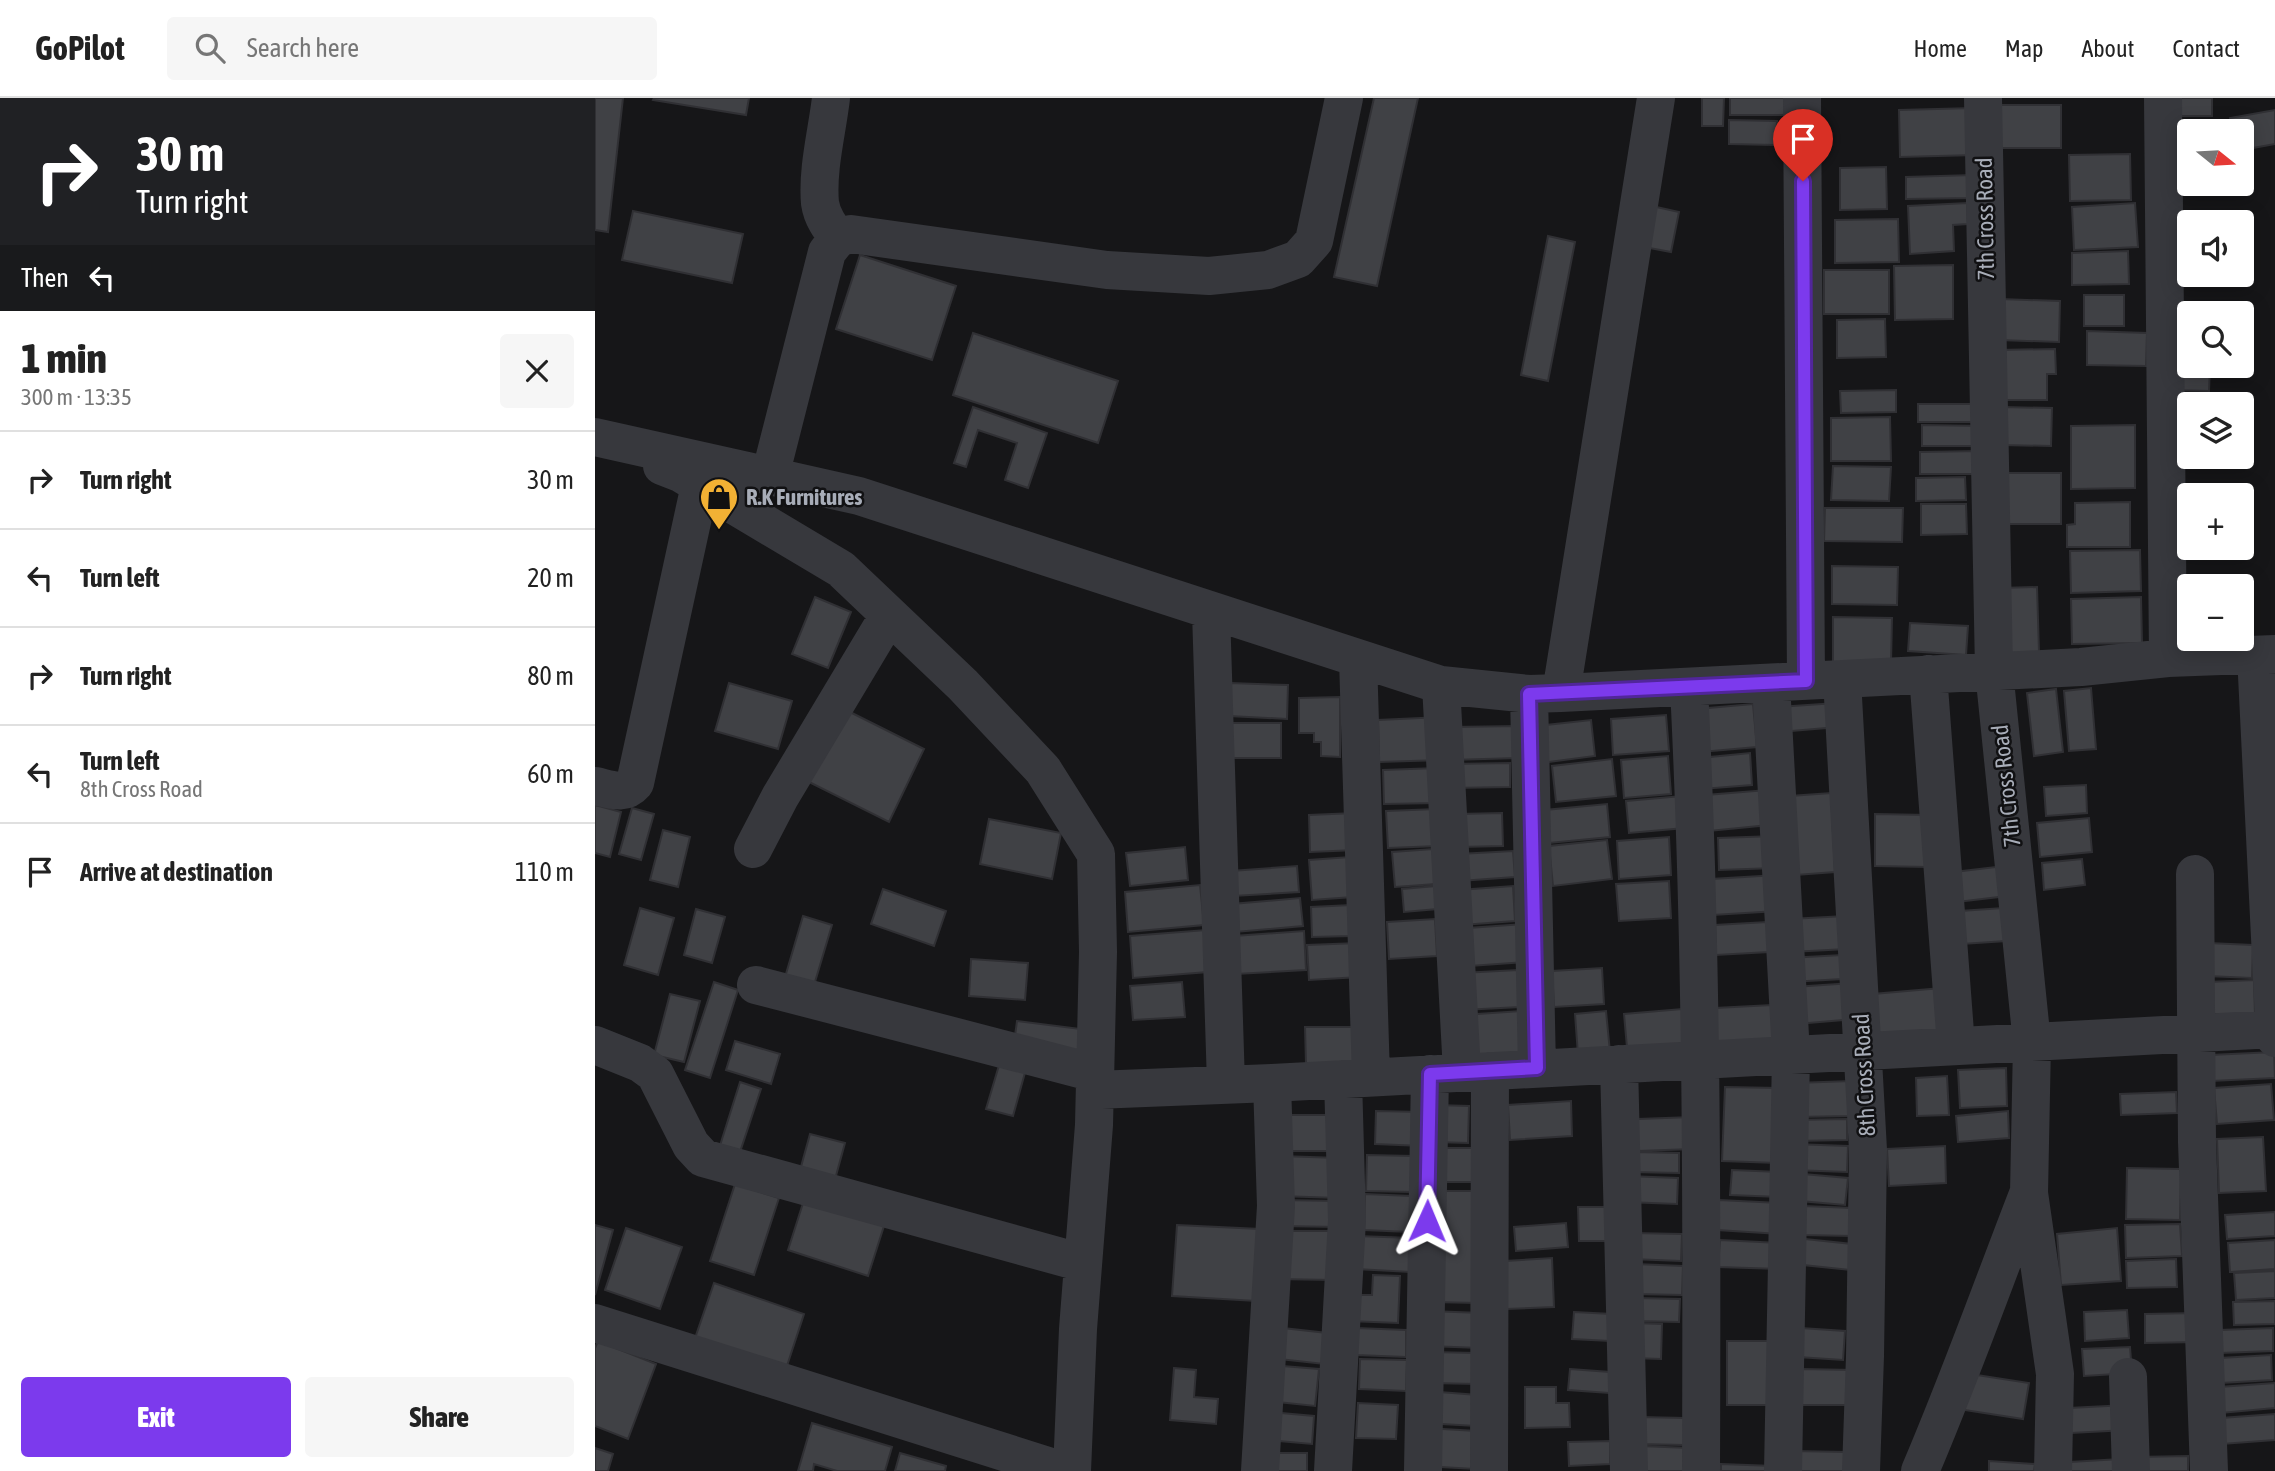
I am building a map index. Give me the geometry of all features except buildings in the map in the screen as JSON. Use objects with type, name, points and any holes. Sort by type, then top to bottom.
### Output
[{"type":"street","points":[[831,98],[822,165],[820,205],[827,223],[838,238]]},
{"type":"street","points":[[770,476],[827,252],[838,238],[851,234],[1107,270],[1209,276],[1268,270],[1298,259],[1314,241],[1344,98]]},
{"type":"street","points":[[1537,1068],[1545,694],[1656,98]]},
{"type":"street","name":"8th Cross Road","points":[[1802,98],[1806,681],[1862,1051],[1868,1150],[1861,1471]]},
{"type":"street","name":"7th Cross Road","points":[[1983,98],[1994,671],[2032,1042],[2029,1192],[2055,1374],[2053,1471]]},
{"type":"street","points":[[2163,98],[2168,659]]},
{"type":"street","points":[[595,438],[859,496],[1441,685],[1545,694],[2266,654],[2275,1038]]},
{"type":"street","points":[[595,438],[680,473],[841,569],[963,685],[1043,770],[1096,854],[1098,952],[1095,1081],[1072,1471]]},
{"type":"street","points":[[595,786],[622,792],[635,783],[700,485]]},
{"type":"street","points":[[1211,612],[1226,1084]]},
{"type":"street","points":[[754,849],[780,797],[889,615]]},
{"type":"street","points":[[1333,1471],[1357,1078],[1358,659]]},
{"type":"street","points":[[1927,674],[1957,1046]]},
{"type":"street","points":[[1783,1471],[1791,1055],[1806,681]]},
{"type":"street","points":[[1441,685],[1461,1073],[1489,1471]]},
{"type":"street","points":[[1689,687],[1697,854],[1701,1060],[1701,1471]]},
{"type":"street","points":[[2195,873],[2197,1142],[2209,1471]]},
{"type":"street","points":[[756,985],[1095,1081],[1272,1083],[2275,1029]]},
{"type":"street","points":[[595,1045],[640,1063],[655,1074],[691,1144],[703,1158],[1083,1264]]},
{"type":"street","points":[[1619,1064],[1629,1471]]},
{"type":"street","points":[[1423,1471],[1461,1073]]},
{"type":"street","points":[[1260,1471],[1276,1206],[1272,1083]]},
{"type":"street","points":[[1920,1471],[1954,1392],[1966,1354],[2029,1192]]},
{"type":"street","points":[[595,1323],[1064,1471]]},
{"type":"street","points":[[2128,1377],[2131,1471]]},
{"type":"place","name":"R.K Furnitures","points":[[719,531]]},
{"type":"route","points":[[1427,1221],[1430,1074],[1537,1068],[1529,694],[1806,681],[1803,181]]}]
